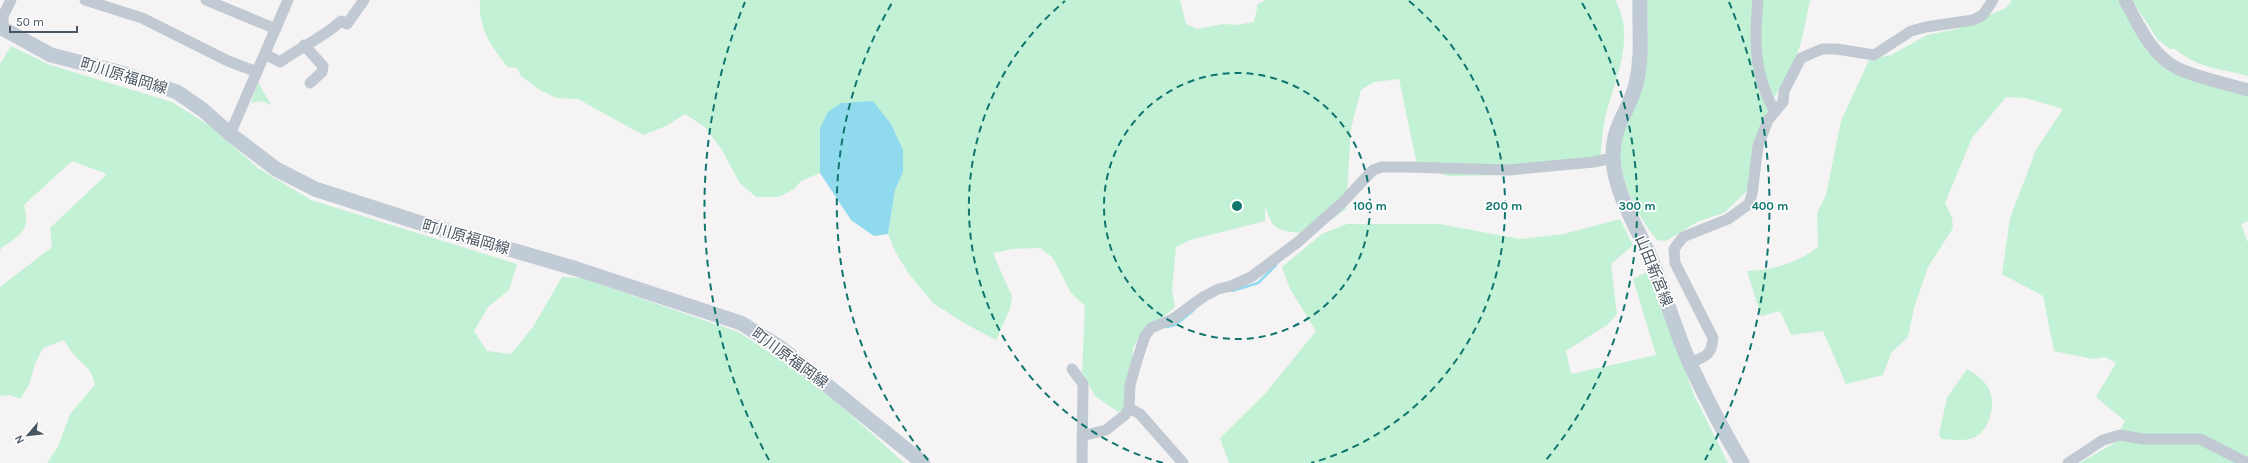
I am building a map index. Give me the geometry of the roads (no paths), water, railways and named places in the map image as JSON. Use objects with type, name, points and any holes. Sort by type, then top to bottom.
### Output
[{"type":"main road","name":"山田新宮線","points":[[1640,0],[1642,38],[1636,85],[1616,128],[1613,158],[1623,199],[1651,260],[1690,363],[1722,428],[1742,463]]},
{"type":"main road","name":"町川原福岡線","points":[[1,32],[50,55],[122,73],[177,92],[203,110],[230,134],[276,169],[315,189],[417,222],[577,269],[741,323],[781,348],[923,463]]},
{"type":"street","points":[[1,32],[3,16],[11,0]]},
{"type":"street","points":[[84,0],[142,18],[228,61],[257,72]]},
{"type":"street","points":[[206,0],[276,29]]},
{"type":"street","points":[[230,134],[288,0]]},
{"type":"street","points":[[265,54],[280,62],[326,34],[341,21],[347,24],[364,0]]},
{"type":"street","points":[[1758,0],[1755,30],[1756,64],[1768,99],[1775,112]]},
{"type":"street","points":[[1690,363],[1706,356],[1712,348],[1713,338],[1675,263],[1674,249],[1683,237],[1728,219],[1749,204],[1752,194],[1758,146],[1768,120],[1783,102],[1784,91],[1801,58],[1822,49],[1837,49],[1874,55],[1911,31],[1926,27],[1973,20],[1984,15],[1993,0]]},
{"type":"street","points":[[2125,0],[2144,37],[2162,58],[2177,68],[2248,90]]},
{"type":"street","points":[[304,46],[323,66],[322,72],[310,83]]},
{"type":"street","points":[[1082,436],[1112,426],[1125,415],[1129,408],[1130,385],[1145,336],[1151,328],[1173,319],[1203,297],[1218,289],[1231,286],[1251,277],[1298,242],[1343,202],[1372,170],[1407,167],[1509,170],[1593,162],[1613,158]]},
{"type":"street","points":[[1072,369],[1083,384],[1082,463]]},
{"type":"street","points":[[1129,408],[1140,414],[1183,463]]},
{"type":"street","points":[[2068,463],[2103,440],[2120,435],[2143,439],[2200,439],[2247,463]]},
{"type":"water","points":[[873,101],[891,124],[903,150],[903,172],[895,190],[888,234],[874,236],[851,220],[820,173],[820,128],[828,112],[841,103]]},
{"type":"waterway","points":[[1232,291],[1258,283],[1276,265]]},
{"type":"waterway","points":[[1167,327],[1175,325],[1194,310]]}]
